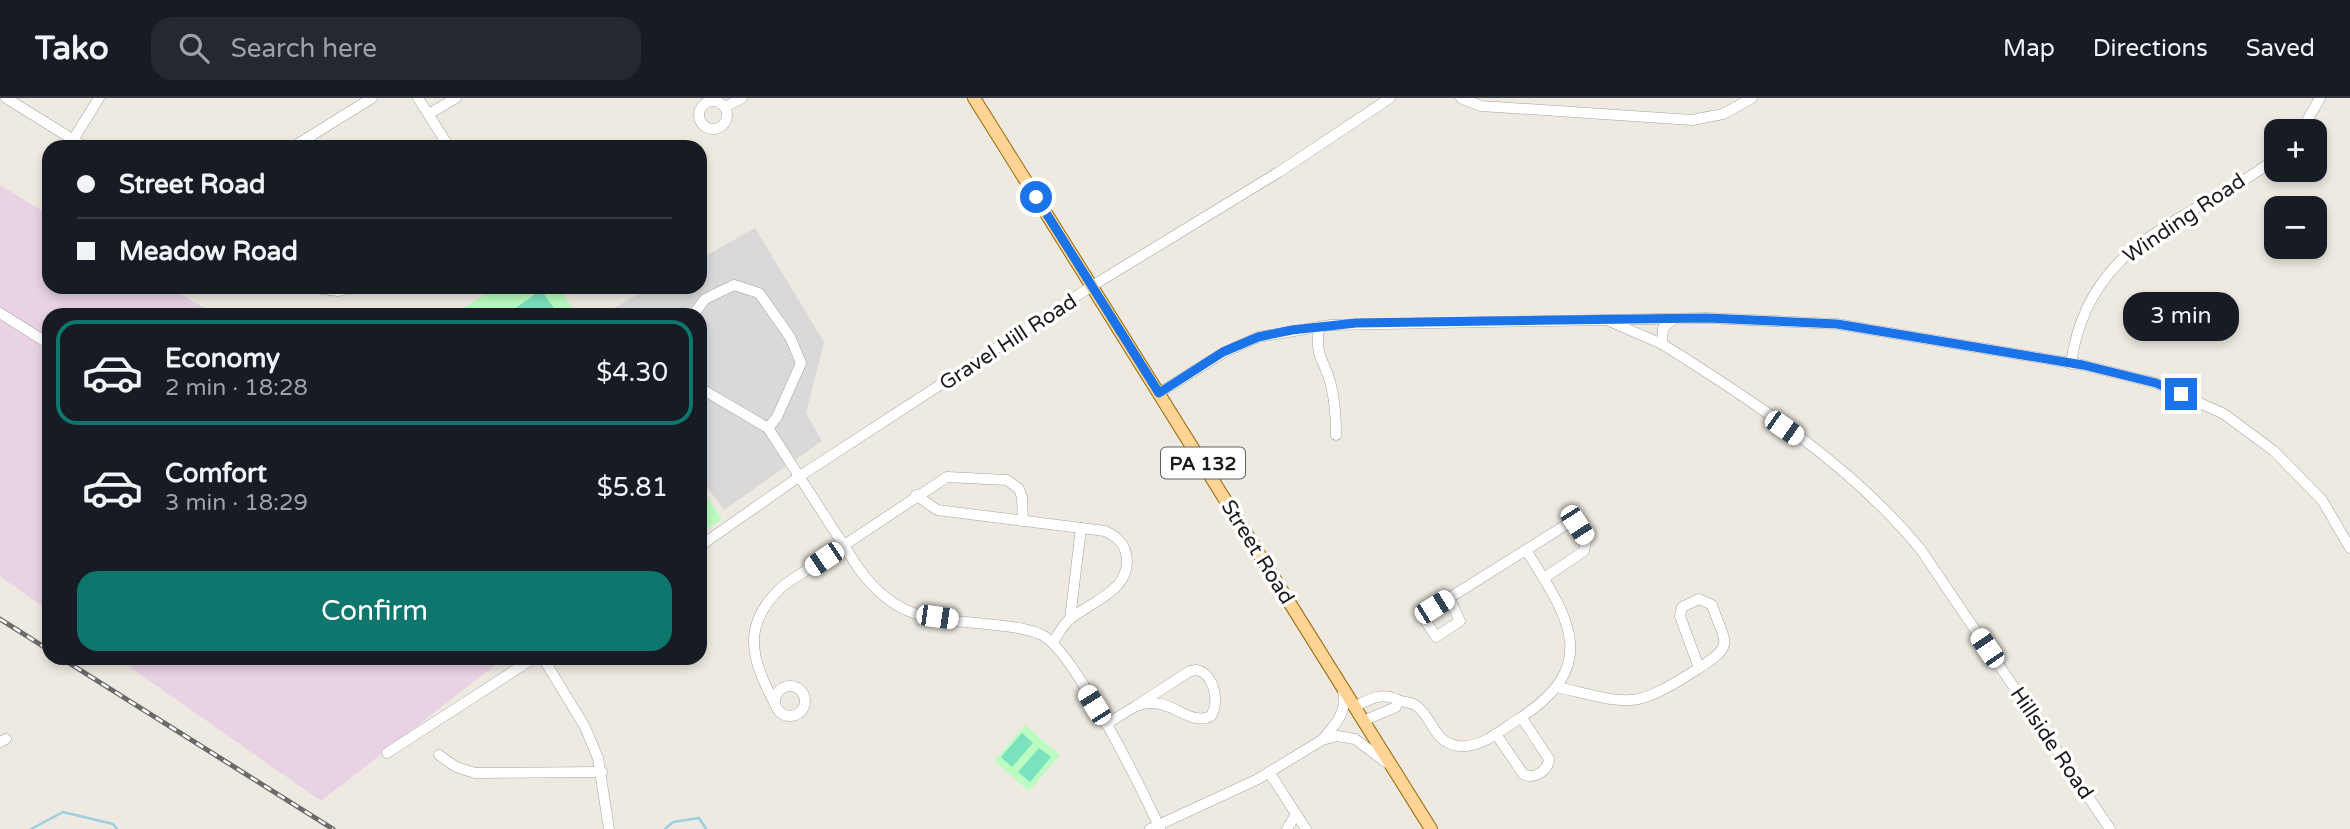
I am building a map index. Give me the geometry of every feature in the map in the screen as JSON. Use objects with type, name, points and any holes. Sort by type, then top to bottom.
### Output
[{"type":"main road","name":"Street Road","points":[[974,98],[1431,829]]},
{"type":"street","points":[[6,98],[73,140],[99,98]]},
{"type":"street","points":[[304,140],[372,98]]},
{"type":"street","points":[[418,98],[445,140]]},
{"type":"street","points":[[429,114],[456,98]]},
{"type":"street","points":[[725,107],[742,98]]},
{"type":"street","name":"Gravel Hill Road","points":[[707,541],[800,476],[1092,286],[1279,172],[1390,98]]},
{"type":"street","points":[[1461,98],[1481,106],[1692,120],[1723,114],[1752,98]]},
{"type":"street","points":[[2308,119],[2320,98]]},
{"type":"street","name":"Winding Road","points":[[2071,364],[2083,312],[2109,271],[2131,251],[2264,166]]},
{"type":"street","points":[[698,308],[705,299],[734,285],[759,293],[773,309],[801,363],[776,417],[768,428]]},
{"type":"street","points":[[0,313],[42,340]]},
{"type":"street","points":[[1662,344],[1664,328],[1674,319]]},
{"type":"street","points":[[1159,393],[1238,345],[1258,337],[1319,327],[1391,322],[1674,319],[1782,319],[1837,324],[2071,364],[2156,383],[2241,425],[2274,451],[2312,488],[2332,514],[2350,548]]},
{"type":"street","name":"Hillside Road","points":[[1606,320],[1662,344],[1802,440],[1891,516],[1920,550],[2110,829]]},
{"type":"street","points":[[1319,327],[1316,350],[1330,382],[1336,411],[1336,435]]},
{"type":"street","points":[[707,392],[768,428],[875,591],[911,614],[1020,628],[1044,635],[1053,642],[1127,759],[1156,828],[1269,772],[1322,740],[1337,736],[1354,739],[1393,768]]},
{"type":"street","points":[[775,704],[757,669],[754,643],[759,620],[776,592],[916,495],[947,477],[1001,478],[1019,489],[1023,521]]},
{"type":"street","points":[[916,495],[937,510],[1082,528],[1113,535],[1124,547],[1127,564],[1115,588],[1070,619],[1053,642]]},
{"type":"street","points":[[1449,598],[1569,523],[1577,525],[1587,542],[1584,551],[1544,578]]},
{"type":"street","points":[[1070,619],[1082,528]]},
{"type":"street","points":[[1354,707],[1393,695],[1398,700],[1412,703],[1419,708],[1434,731],[1450,743],[1469,745],[1496,734],[1540,706],[1557,687],[1570,656],[1570,630],[1564,611],[1526,550]]},
{"type":"street","points":[[1557,687],[1624,702],[1641,701],[1699,668],[1723,653],[1725,644],[1712,605],[1704,599],[1686,604],[1680,611],[1699,668]]},
{"type":"street","points":[[387,753],[523,665]]},
{"type":"street","points":[[547,665],[585,727],[602,772],[609,829]]},
{"type":"street","points":[[1106,724],[1189,671],[1206,673],[1211,681],[1214,710],[1205,719],[1196,719],[1161,703],[1136,706]]},
{"type":"street","points":[[1322,740],[1342,712],[1346,700],[1340,683]]},
{"type":"street","points":[[1363,721],[1396,706],[1398,700]]},
{"type":"street","points":[[1496,734],[1523,774],[1535,775],[1545,769],[1549,759],[1522,718]]},
{"type":"street","points":[[439,755],[456,767],[475,774],[602,772]]},
{"type":"street","points":[[1269,772],[1306,829]]},
{"type":"street","points":[[1287,829],[1296,814]]},
{"type":"shaded area","points":[[0,185],[42,211],[42,294],[181,294],[204,308],[42,308],[42,606],[0,576]]},
{"type":"shaded area","points":[[755,228],[824,342],[806,413],[822,441],[724,510],[707,487],[707,308],[614,308],[639,294],[707,294],[707,255]]},
{"type":"shaded area","points":[[127,665],[495,665],[321,801]]},
{"type":"green space","points":[[486,294],[563,294],[573,308],[463,308]]},
{"type":"green space","points":[[535,294],[544,294],[554,308],[516,308]]},
{"type":"green space","points":[[707,497],[722,519],[707,529]]},
{"type":"green space","points":[[1025,725],[1060,755],[1029,791],[994,761]]},
{"type":"green space","points":[[1022,733],[1033,743],[1012,767],[1001,757]]},
{"type":"green space","points":[[1039,748],[1051,757],[1030,782],[1018,772]]},
{"type":"waterway","points":[[31,829],[63,812],[113,824],[117,829]]},
{"type":"waterway","points":[[665,829],[673,822],[699,818],[706,829]]},
{"type":"railway","points":[[0,619],[42,646]]},
{"type":"railway","points":[[72,665],[333,829]]},
{"type":"route","points":[[1036,197],[1159,393],[1223,352],[1258,337],[1292,330],[1356,323],[1707,318],[1782,319],[1837,324],[2083,365],[2156,383],[2181,394]]}]
